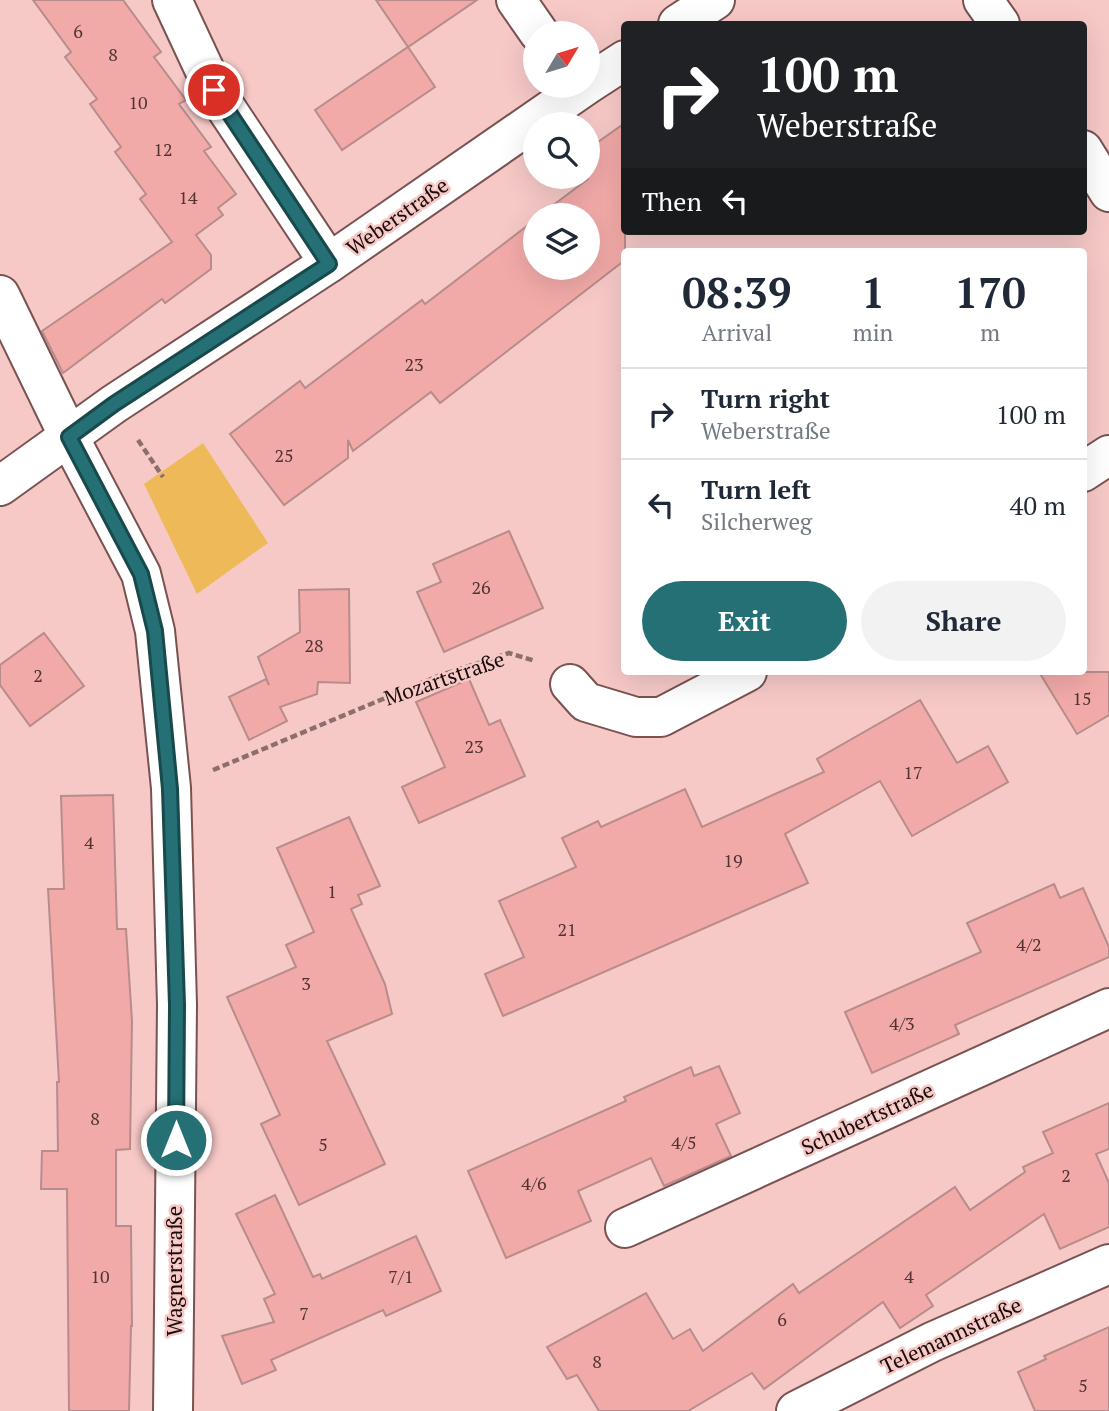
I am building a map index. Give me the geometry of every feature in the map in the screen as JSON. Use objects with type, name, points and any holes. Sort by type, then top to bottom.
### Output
[{"type":"street","points":[[172,0],[214,90],[329,264]]},
{"type":"street","points":[[516,0],[531,21]]},
{"type":"street","points":[[683,21],[715,0]]},
{"type":"street","points":[[983,0],[998,21]]},
{"type":"street","name":"Weberstraße","points":[[600,75],[621,62]]},
{"type":"street","name":"Weberstraße","points":[[0,486],[114,404],[329,264],[564,98]]},
{"type":"street","points":[[1087,156],[1109,192]]},
{"type":"street","name":"Wagnerstraße","points":[[0,295],[69,437],[141,574],[155,631],[170,789],[177,1005],[173,1411]]},
{"type":"street","points":[[1087,469],[1109,455]]},
{"type":"street","points":[[570,684],[586,702],[636,717],[661,717],[741,675]]},
{"type":"street","name":"Schubertstraße","points":[[625,1228],[1109,1007]]},
{"type":"street","name":"Telemannstraße","points":[[796,1411],[932,1342],[1109,1264]]},
{"type":"path","name":"Mozartstraße","points":[[170,789],[438,676],[509,653],[540,663],[570,684]]},
{"type":"shaded area","points":[[203,443],[268,543],[197,594],[144,484]]},
{"type":"building","points":[[33,0],[123,0],[161,52],[154,57],[186,100],[179,104],[211,147],[204,151],[236,194],[218,208],[223,215],[196,235],[211,255],[211,269],[165,303],[162,299],[63,373],[42,331],[172,242],[140,199],[146,194],[115,152],[121,147],[90,104],[97,99],[65,57],[71,52]]},
{"type":"building","points":[[376,0],[477,0],[408,47]]},
{"type":"building","points":[[408,47],[435,87],[342,150],[315,110]]},
{"type":"building","points":[[621,126],[621,235],[625,235],[625,248],[621,248],[621,263],[600,279],[600,203],[556,203],[575,189],[600,189],[600,141]]},
{"type":"building","points":[[523,229],[523,280],[599,280],[440,403],[431,392],[353,451],[348,440],[348,458],[284,505],[230,434],[300,381],[305,388],[422,300],[425,304]]},
{"type":"building","points":[[509,531],[543,608],[444,652],[417,592],[441,582],[433,564]]},
{"type":"building","points":[[349,589],[350,683],[318,682],[317,694],[280,707],[287,721],[249,740],[229,697],[266,679],[269,685],[258,657],[300,632],[299,590]]},
{"type":"building","points":[[44,633],[84,686],[30,726],[0,685],[0,665]]},
{"type":"building","points":[[1109,672],[1109,715],[1077,734],[1041,675]]},
{"type":"building","points":[[469,679],[489,725],[500,720],[525,776],[419,823],[402,787],[445,767],[416,702]]},
{"type":"building","points":[[920,700],[957,763],[988,746],[1008,782],[912,836],[880,781],[785,834],[808,883],[503,1016],[485,974],[524,957],[499,901],[576,867],[562,838],[598,821],[601,827],[685,789],[702,827],[824,772],[817,759]]},
{"type":"building","points":[[113,795],[117,929],[126,929],[132,1021],[130,1149],[116,1150],[116,1226],[131,1226],[129,1411],[69,1411],[67,1189],[41,1189],[42,1151],[58,1151],[59,1082],[48,889],[64,889],[61,796]]},
{"type":"building","points":[[349,817],[380,886],[358,895],[362,904],[351,909],[385,984],[392,1014],[327,1041],[385,1164],[299,1205],[261,1124],[280,1115],[227,997],[296,967],[286,945],[314,932],[277,848]]},
{"type":"building","points":[[1054,884],[1060,898],[1083,888],[1109,947],[1109,957],[955,1025],[959,1034],[872,1073],[845,1012],[981,952],[967,923]]},
{"type":"building","points":[[719,1066],[740,1113],[716,1124],[731,1156],[664,1186],[651,1158],[578,1191],[591,1221],[506,1258],[468,1171],[626,1101],[624,1097],[691,1067],[694,1076]]},
{"type":"building","points":[[1109,1103],[1109,1149],[1096,1154],[1109,1183],[1109,1227],[1060,1249],[1044,1214],[926,1295],[933,1306],[900,1328],[883,1302],[764,1389],[752,1373],[688,1411],[599,1411],[577,1375],[567,1379],[547,1347],[646,1293],[673,1339],[690,1329],[703,1351],[793,1284],[799,1293],[955,1187],[970,1210],[1025,1172],[1023,1167],[1053,1153],[1043,1132]]},
{"type":"building","points":[[275,1195],[313,1277],[320,1274],[322,1279],[416,1236],[441,1291],[386,1316],[383,1310],[271,1360],[276,1370],[242,1384],[222,1336],[274,1322],[264,1299],[275,1294],[236,1214]]},
{"type":"building","points":[[1109,1327],[1109,1411],[1035,1411],[1018,1372],[1046,1359],[1044,1356]]},
{"type":"route","points":[[176,1140],[177,1005],[170,789],[155,631],[141,574],[69,437],[114,404],[329,264],[214,90]]}]
